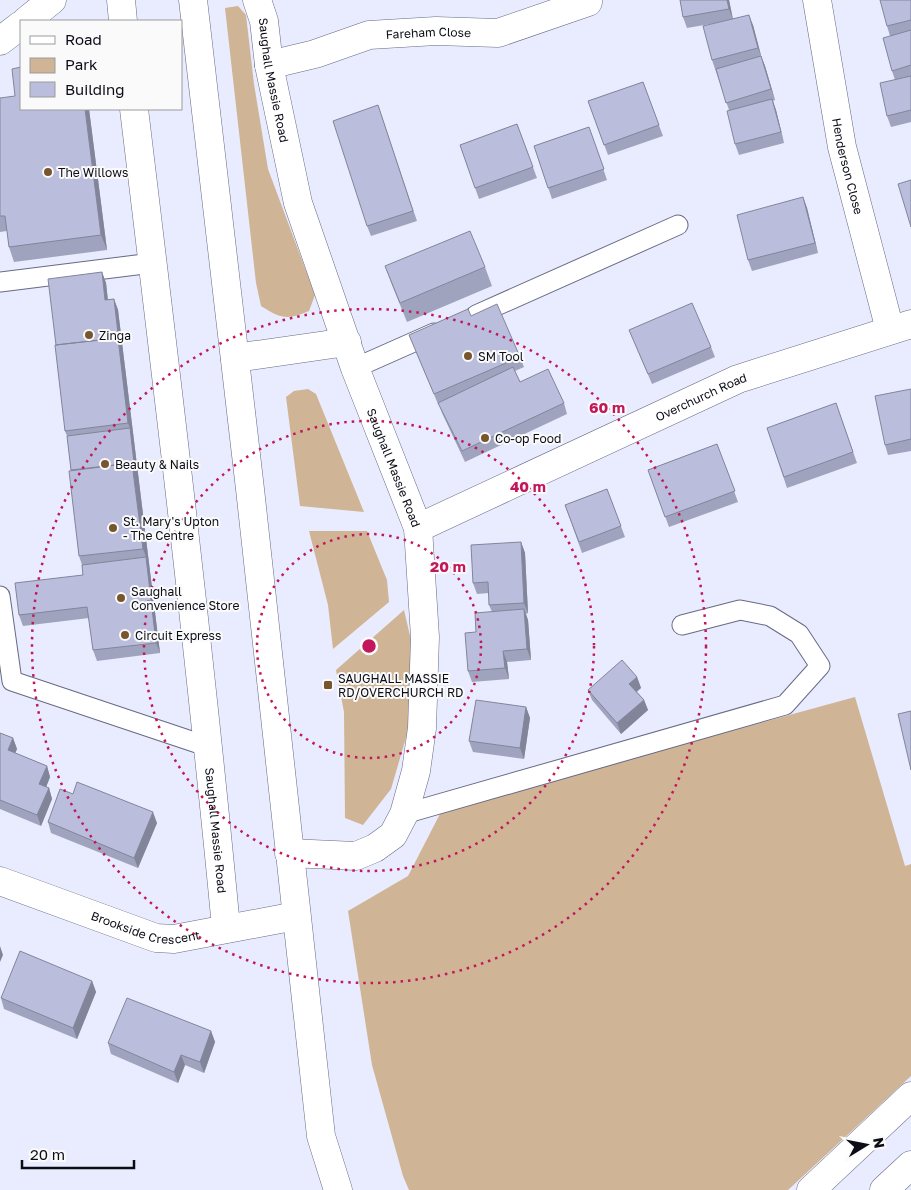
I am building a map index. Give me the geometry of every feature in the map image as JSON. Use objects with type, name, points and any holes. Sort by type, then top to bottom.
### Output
[{"type":"street","points":[[27,20],[52,0]]},
{"type":"street","points":[[121,0],[123,20]]},
{"type":"street","points":[[193,0],[235,358],[321,1136],[338,1190]]},
{"type":"street","name":"Saughall Massie Road","points":[[257,0],[264,21],[269,65],[298,203],[351,355],[418,528],[425,637],[422,728],[416,771],[404,814],[393,835],[375,848],[356,856],[289,853]]},
{"type":"street","name":"Henderson Close","points":[[817,0],[842,147],[900,327]]},
{"type":"street","name":"Fareham Close","points":[[269,65],[315,54],[369,35],[436,32],[498,33],[588,2]]},
{"type":"street","points":[[0,41],[20,25]]},
{"type":"street","name":"Saughall Massie Road","points":[[134,110],[209,748],[226,927]]},
{"type":"street","name":"Overchurch Road","points":[[418,528],[738,379],[900,327]]},
{"type":"street","points":[[235,358],[351,355]]},
{"type":"street","name":"Brookside Crescent","points":[[0,881],[156,938],[174,939],[226,927],[296,916]]},
{"type":"street","points":[[811,1190],[911,1096]]},
{"type":"street","points":[[884,1190],[911,1165]]},
{"type":"lane","points":[[351,355],[459,322],[678,225]]},
{"type":"lane","points":[[0,282],[152,263]]},
{"type":"lane","points":[[0,596],[12,681],[209,748]]},
{"type":"lane","points":[[404,814],[785,705],[820,666],[799,634],[770,616],[740,610],[682,625]]},
{"type":"green space","points":[[238,6],[246,15],[254,84],[268,169],[315,295],[309,311],[290,317],[279,316],[261,306],[256,283],[225,8]]},
{"type":"green space","points":[[308,389],[316,394],[364,512],[300,506],[286,397],[294,391]]},
{"type":"green space","points":[[309,531],[367,531],[387,580],[389,602],[333,649],[328,605]]},
{"type":"green space","points":[[404,610],[414,653],[408,731],[391,789],[363,825],[345,818],[344,712],[336,670]]},
{"type":"green space","points":[[855,697],[905,866],[911,864],[911,1076],[788,1190],[409,1190],[403,1176],[372,1065],[348,911],[408,876],[442,810]]},
{"type":"building","points":[[680,0],[727,0],[729,9],[683,17]]},
{"type":"building","points":[[880,0],[911,0],[911,20],[887,26]]},
{"type":"building","points":[[749,15],[758,48],[712,60],[703,26]]},
{"type":"building","points":[[911,30],[911,65],[892,71],[883,38]]},
{"type":"building","points":[[761,56],[771,89],[726,103],[716,69]]},
{"type":"building","name":"The Willows","points":[[20,67],[20,110],[85,110],[101,235],[9,247],[5,216],[0,216],[0,98],[15,96],[12,69]]},
{"type":"building","points":[[911,76],[911,110],[887,116],[880,83]]},
{"type":"building","points":[[643,82],[659,125],[604,145],[588,101]]},
{"type":"building","points":[[772,99],[781,132],[735,144],[727,111]]},
{"type":"building","points":[[378,105],[413,211],[367,226],[333,121]]},
{"type":"building","points":[[517,124],[533,167],[475,188],[460,145]]},
{"type":"building","points":[[589,127],[604,169],[548,188],[534,146]]},
{"type":"building","points":[[911,180],[911,227],[898,184]]},
{"type":"building","points":[[803,197],[815,243],[748,260],[737,215]]},
{"type":"building","points":[[470,231],[485,267],[400,303],[385,266]]},
{"type":"building","name":"Zinga","points":[[102,272],[105,300],[114,299],[119,342],[118,338],[56,345],[48,279]]},
{"type":"building","points":[[692,303],[711,347],[648,374],[629,330]]},
{"type":"building","name":"SM Tool","points":[[497,304],[520,357],[434,394],[409,335],[468,309],[471,316]]},
{"type":"building","points":[[118,338],[128,423],[65,431],[55,345]]},
{"type":"building","name":"Co-op Food","points":[[513,367],[520,382],[548,369],[564,403],[462,451],[438,403]]},
{"type":"building","points":[[911,389],[911,439],[885,445],[875,396]]},
{"type":"building","points":[[836,403],[853,452],[784,477],[767,428]]},
{"type":"building","points":[[130,428],[135,471],[132,463],[71,470],[67,436]]},
{"type":"building","points":[[717,444],[735,491],[665,517],[648,470]]},
{"type":"building","name":"St. Mary's Upton - The Centre","points":[[132,463],[143,549],[79,556],[69,471]]},
{"type":"building","points":[[607,489],[621,526],[579,542],[565,505]]},
{"type":"building","points":[[521,542],[524,603],[489,605],[488,582],[473,583],[471,545]]},
{"type":"building","points":[[146,557],[156,643],[93,650],[87,607],[19,615],[15,583],[83,575],[82,565]]},
{"type":"building","points":[[524,609],[527,649],[503,651],[505,668],[468,671],[465,633],[476,632],[475,613]]},
{"type":"building","points":[[622,660],[637,677],[629,684],[644,700],[617,723],[588,690]]},
{"type":"building","points":[[476,700],[526,707],[520,748],[469,741]]},
{"type":"building","points":[[911,711],[911,770],[898,714]]},
{"type":"building","points":[[0,733],[13,738],[8,750],[47,766],[39,784],[49,788],[37,815],[0,800]]},
{"type":"building","points":[[77,782],[153,812],[134,858],[48,822],[60,789],[73,794]]},
{"type":"building","points":[[20,951],[92,981],[73,1028],[1,998]]},
{"type":"building","points":[[127,998],[211,1031],[200,1062],[181,1055],[174,1072],[108,1043]]},
{"type":"place","name":"The Willows","points":[[48,172]]},
{"type":"place","name":"Zinga","points":[[89,335]]},
{"type":"place","name":"SM Tool","points":[[468,356]]},
{"type":"place","name":"Co-op Food","points":[[485,438]]},
{"type":"place","name":"Beauty & Nails","points":[[105,464]]},
{"type":"place","name":"St. Mary's Upton - The Centre","points":[[113,528]]},
{"type":"place","name":"Saughall Convenience Store","points":[[121,598]]},
{"type":"place","name":"Circuit Express","points":[[125,635]]},
{"type":"place","name":"SAUGHALL MASSIE RD/OVERCHURCH RD","points":[[328,685]]}]
